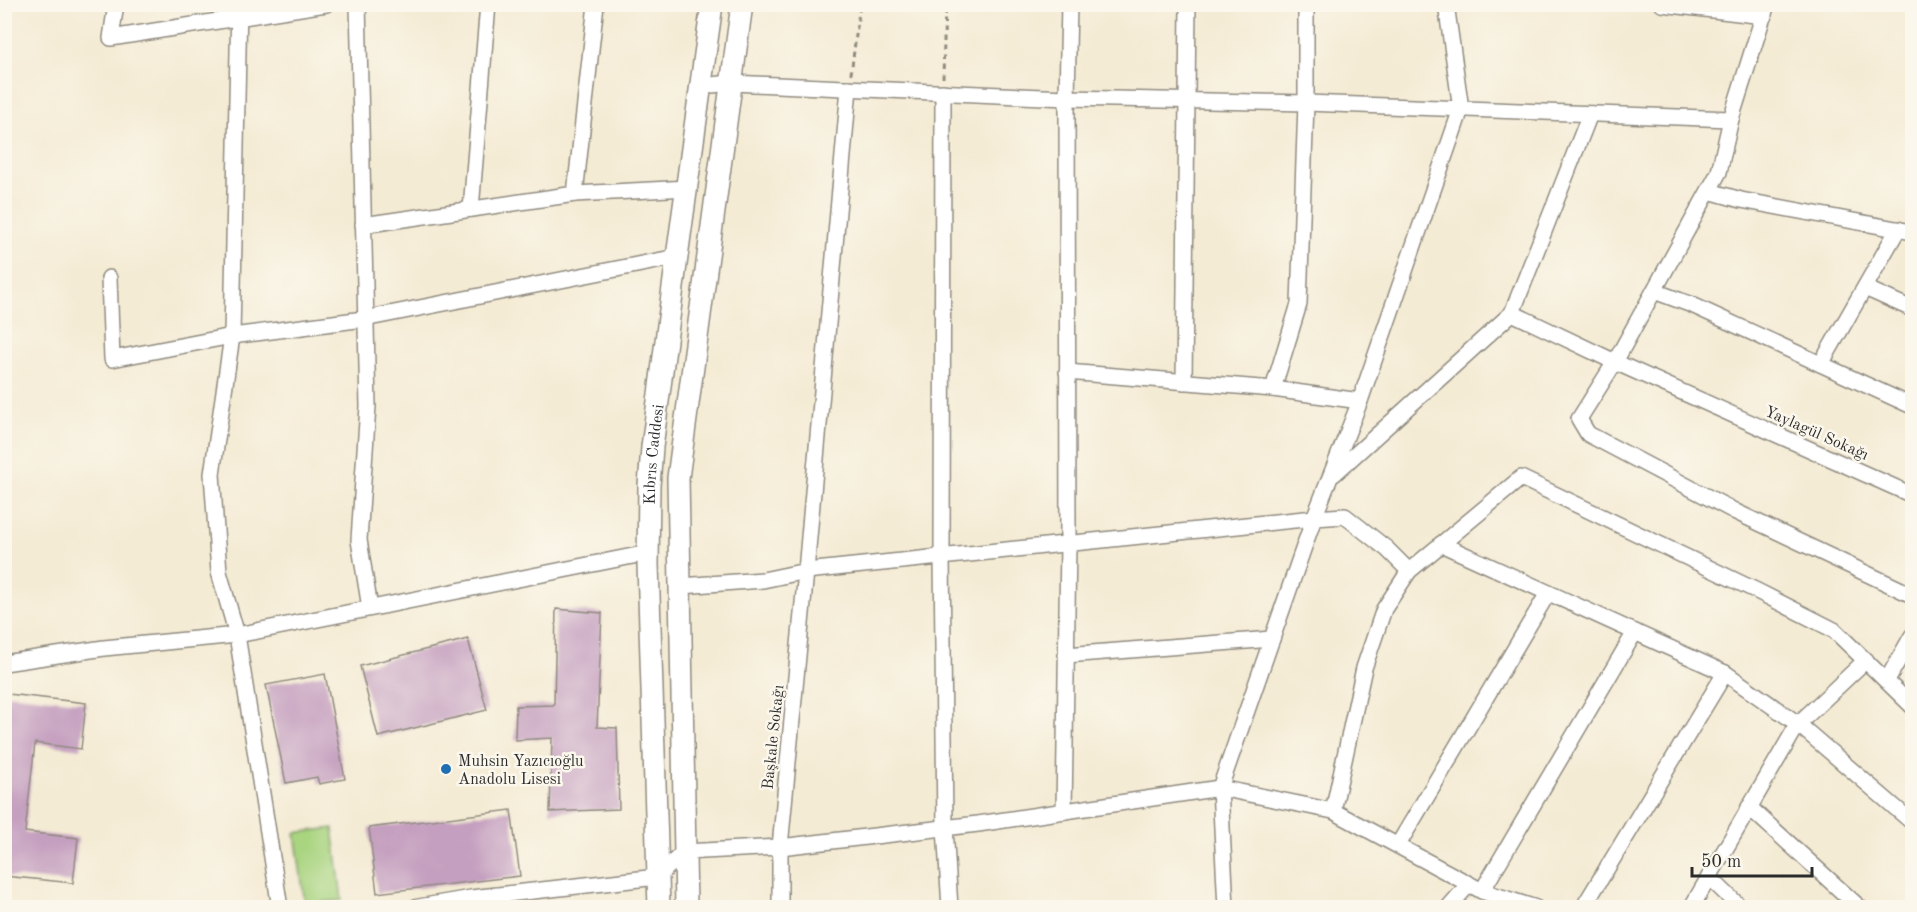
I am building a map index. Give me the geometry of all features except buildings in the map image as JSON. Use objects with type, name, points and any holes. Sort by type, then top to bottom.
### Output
[{"type":"main road","name":"Kıbrıs Caddesi","points":[[659,908],[648,553],[649,486],[652,447],[712,4]]},
{"type":"main road","points":[[686,908],[681,586],[677,508],[680,456],[742,4]]},
{"type":"street","points":[[116,4],[111,38],[239,12],[326,4]]},
{"type":"street","points":[[358,4],[364,319],[368,406],[359,540],[370,608]]},
{"type":"street","points":[[471,209],[488,4]]},
{"type":"street","points":[[575,194],[596,4]]},
{"type":"street","points":[[1064,811],[1068,544],[1067,98],[1069,4]]},
{"type":"street","points":[[1184,382],[1188,4]]},
{"type":"street","points":[[1273,389],[1299,304],[1306,103],[1306,4]]},
{"type":"street","points":[[1226,908],[1220,788],[1314,518],[1360,401],[1461,109],[1446,4]]},
{"type":"street","points":[[1662,4],[1766,10],[1731,119],[1719,172],[1615,362],[1579,419],[1588,434],[1736,512],[1912,595]]},
{"type":"street","points":[[239,12],[232,336],[212,474],[219,572],[237,635],[280,908]]},
{"type":"street","points":[[702,86],[731,83],[1067,98],[1306,103],[1731,119]]},
{"type":"street","name":"Başkale Sokağı","points":[[780,908],[780,848],[849,88]]},
{"type":"street","points":[[943,92],[942,557],[945,827],[950,908]]},
{"type":"street","points":[[1330,478],[1512,313],[1590,114]]},
{"type":"street","points":[[363,225],[575,194],[688,188]]},
{"type":"street","points":[[1709,191],[1741,200],[1905,230],[1865,288],[1821,364]]},
{"type":"street","points":[[109,278],[112,359],[232,336],[364,319],[677,257]]},
{"type":"street","points":[[1865,288],[1912,309]]},
{"type":"street","points":[[1654,291],[1692,305],[1912,406]]},
{"type":"street","name":"Yaylagül Sokağı","points":[[1512,313],[1615,362],[1912,495]]},
{"type":"street","points":[[1067,372],[1273,389],[1360,401]]},
{"type":"street","points":[[1333,810],[1364,668],[1384,609],[1409,571],[1521,478],[1834,630],[1912,706]]},
{"type":"street","points":[[681,586],[763,580],[806,571],[1345,516],[1388,549],[1409,571]]},
{"type":"street","points":[[1441,544],[1725,673],[1798,724],[1912,822]]},
{"type":"street","points":[[4,663],[104,648],[237,635],[648,553]]},
{"type":"street","points":[[1398,845],[1548,593]]},
{"type":"street","points":[[1448,908],[1476,887],[1635,633]]},
{"type":"street","points":[[1887,680],[1912,636]]},
{"type":"street","points":[[1066,655],[1272,639]]},
{"type":"street","points":[[1691,908],[1798,724],[1866,660]]},
{"type":"street","points":[[1583,908],[1725,673]]},
{"type":"street","points":[[412,908],[471,898],[657,877],[684,852],[780,848],[1220,788],[1333,810],[1476,887],[1536,908]]},
{"type":"street","points":[[1749,807],[1860,908]]},
{"type":"street","points":[[1709,877],[1741,908]]},
{"type":"path","points":[[849,88],[860,4]]},
{"type":"path","points":[[943,92],[945,4]]},
{"type":"green space","points":[[333,828],[342,900],[305,904],[295,833]]},
{"type":"place","name":"Muhsin Yazıcıoğlu Anadolu Lisesi","points":[[446,769]]}]
